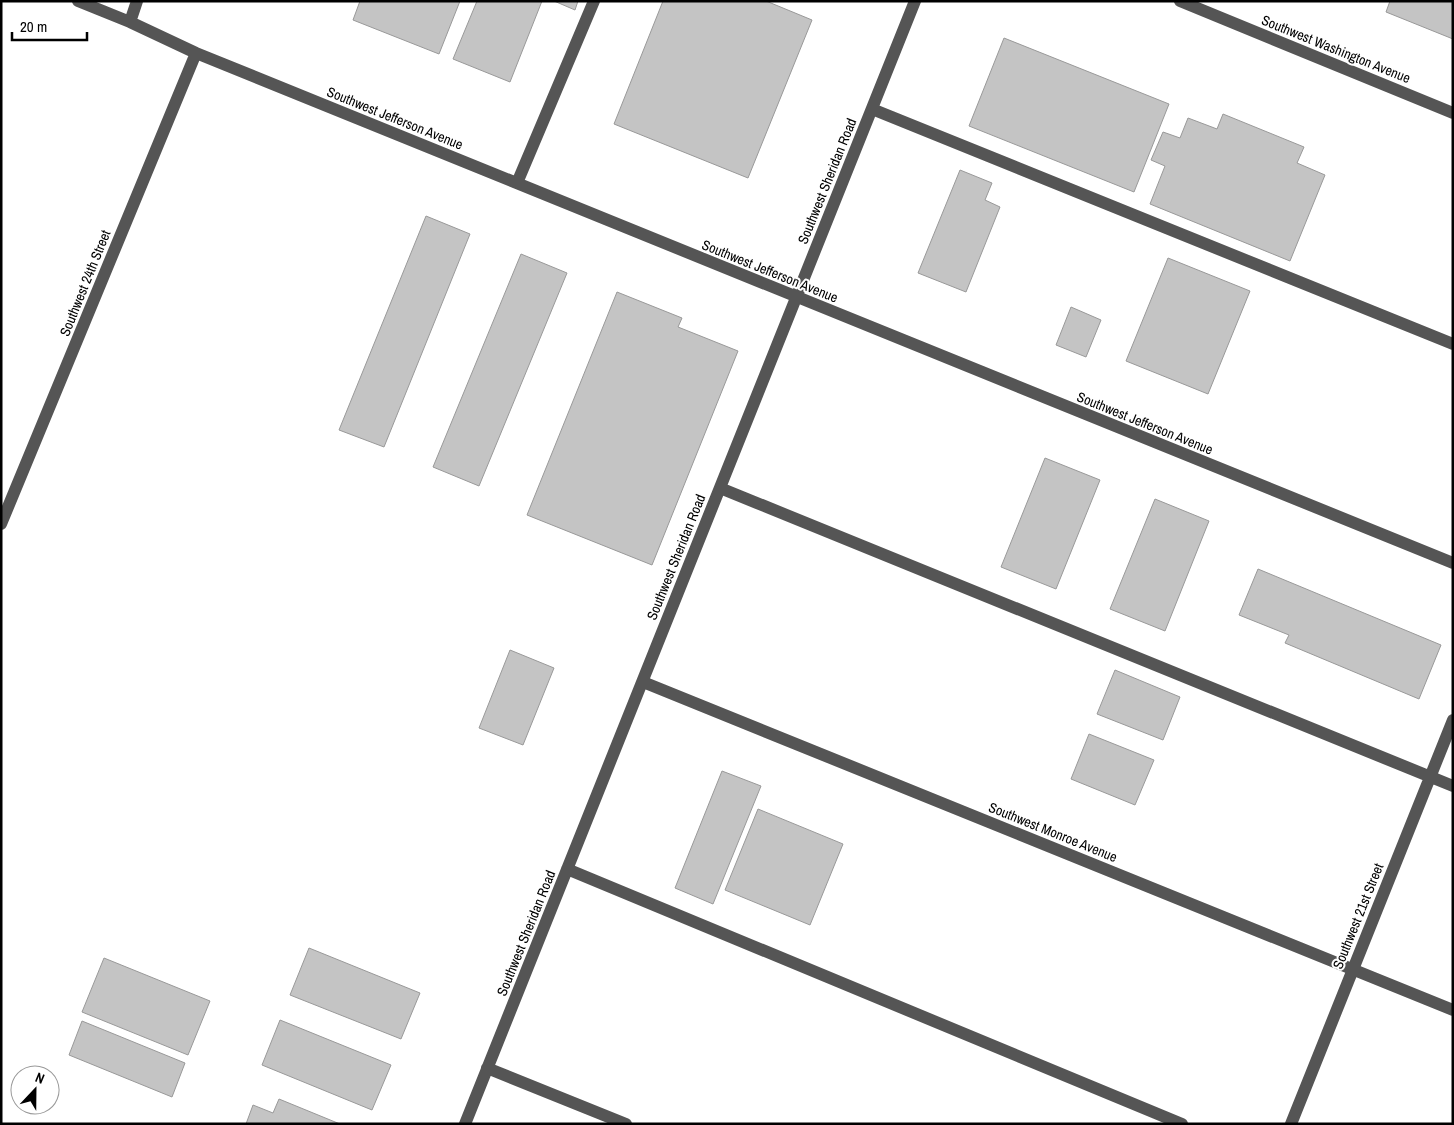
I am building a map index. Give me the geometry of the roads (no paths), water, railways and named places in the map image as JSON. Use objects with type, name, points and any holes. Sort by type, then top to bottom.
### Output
[{"type":"street","name":"Southwest Jefferson Avenue","points":[[78,1],[196,52],[796,298],[1453,563]]},
{"type":"street","points":[[130,22],[137,1]]},
{"type":"street","points":[[517,183],[594,1]]},
{"type":"street","name":"Southwest Sheridan Road","points":[[465,1124],[915,1]]},
{"type":"street","name":"Southwest Washington Avenue","points":[[1180,1],[1453,113]]},
{"type":"street","name":"Southwest 24th Street","points":[[1,524],[196,52]]},
{"type":"street","points":[[872,109],[1453,344]]},
{"type":"street","points":[[720,488],[1453,786]]},
{"type":"street","name":"Southwest Monroe Avenue","points":[[642,682],[1453,1010]]},
{"type":"street","name":"Southwest 21st Street","points":[[1291,1124],[1453,720]]},
{"type":"street","points":[[567,869],[1182,1124]]},
{"type":"street","points":[[488,1068],[626,1124]]}]
